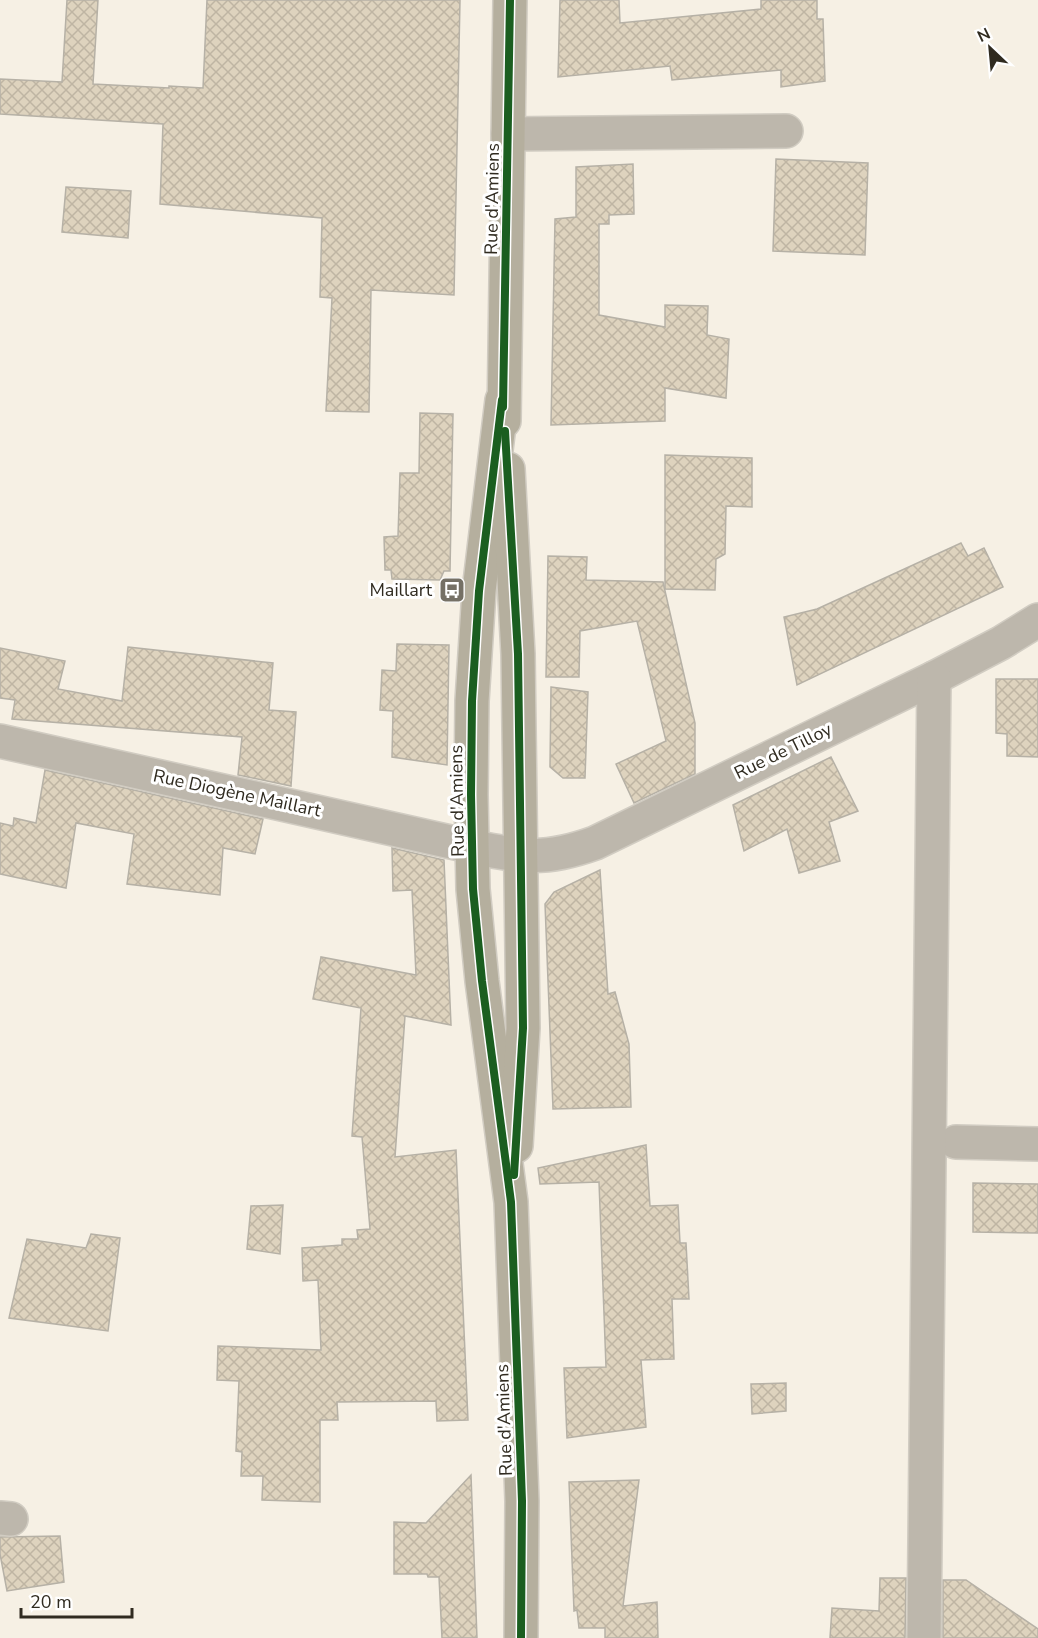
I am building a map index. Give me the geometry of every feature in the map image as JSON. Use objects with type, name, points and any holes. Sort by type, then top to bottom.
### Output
[{"type":"main road","name":"Rue d'Amiens","points":[[510,0],[502,400],[518,654],[523,1028],[511,1202]]},
{"type":"main road","name":"Rue d'Amiens","points":[[502,400],[479,591],[471,755],[473,889],[488,1041],[511,1202],[522,1501],[520,1638]]},
{"type":"main road","name":"Rue d'Amiens","points":[[522,1501],[536,1638]]},
{"type":"street","points":[[508,134],[786,131]]},
{"type":"street","name":"Rue de Tilloy","points":[[473,847],[520,857],[545,857],[595,843],[934,678],[1001,643],[1038,620]]},
{"type":"street","points":[[924,1638],[934,678]]},
{"type":"street","name":"Rue Diogène Maillart","points":[[0,741],[473,847]]},
{"type":"street","points":[[956,1142],[1038,1144]]},
{"type":"building","points":[[67,0],[98,0],[93,84],[203,88],[207,0],[460,0],[454,295],[371,290],[369,412],[326,411],[332,298],[320,297],[322,218],[160,204],[163,124],[0,114],[0,79],[62,82]]},
{"type":"building","points":[[560,0],[619,0],[620,23],[761,9],[761,0],[817,0],[817,19],[823,19],[825,81],[781,87],[781,70],[672,80],[670,66],[558,77]]},
{"type":"building","points":[[776,159],[868,163],[865,255],[773,251]]},
{"type":"building","points":[[633,164],[634,214],[609,215],[609,224],[599,224],[599,315],[665,327],[665,305],[708,306],[707,335],[729,339],[726,398],[665,388],[665,421],[551,425],[555,219],[576,217],[576,167]]},
{"type":"building","points":[[66,187],[131,191],[128,238],[62,232]]},
{"type":"building","points":[[420,413],[453,414],[450,571],[444,571],[440,580],[392,579],[391,570],[385,570],[384,537],[398,536],[400,473],[419,473]]},
{"type":"building","points":[[665,455],[752,458],[752,507],[726,506],[725,554],[716,559],[715,590],[665,589]]},
{"type":"building","points":[[961,543],[968,556],[984,548],[1003,587],[797,685],[784,617],[817,609]]},
{"type":"building","points":[[548,556],[587,557],[586,580],[663,582],[695,723],[695,774],[634,803],[616,764],[666,741],[637,621],[580,631],[579,677],[546,677]]},
{"type":"building","points":[[397,644],[449,645],[447,765],[392,757],[393,711],[380,710],[382,670],[396,671]]},
{"type":"building","points":[[128,647],[273,663],[269,710],[296,712],[291,786],[238,775],[242,737],[12,719],[15,700],[0,698],[0,648],[65,661],[58,689],[122,701]]},
{"type":"building","points":[[996,679],[1038,679],[1038,757],[1007,756],[1007,734],[996,733]]},
{"type":"building","points":[[551,687],[588,692],[585,778],[563,778],[550,767]]},
{"type":"building","points":[[831,757],[858,811],[829,822],[840,861],[799,873],[787,829],[744,851],[733,805]]},
{"type":"building","points":[[45,770],[263,819],[255,854],[223,848],[220,895],[127,884],[134,834],[76,823],[66,888],[0,874],[0,823],[13,826],[14,818],[36,823]]},
{"type":"building","points":[[392,848],[444,860],[451,1025],[405,1016],[395,1157],[456,1150],[468,1420],[437,1421],[436,1401],[337,1402],[338,1420],[320,1420],[320,1502],[262,1500],[263,1476],[241,1476],[242,1452],[236,1451],[239,1381],[217,1380],[218,1346],[321,1350],[318,1280],[303,1281],[302,1248],[342,1245],[342,1239],[358,1239],[357,1230],[370,1229],[362,1137],[352,1136],[361,1008],[313,999],[321,957],[416,975],[412,890],[393,891]]},
{"type":"building","points":[[600,870],[608,994],[615,992],[629,1044],[631,1107],[553,1109],[545,904],[554,892]]},
{"type":"building","points":[[646,1145],[650,1206],[678,1205],[680,1243],[686,1243],[689,1299],[672,1299],[674,1359],[641,1360],[646,1427],[567,1438],[564,1368],[606,1367],[599,1182],[540,1184],[538,1168]]},
{"type":"building","points":[[973,1183],[1038,1184],[1038,1233],[973,1232]]},
{"type":"building","points":[[283,1205],[280,1254],[247,1249],[251,1206]]},
{"type":"building","points":[[91,1234],[120,1238],[108,1331],[9,1318],[27,1239],[86,1248]]},
{"type":"building","points":[[786,1383],[786,1411],[752,1414],[751,1384]]},
{"type":"building","points":[[471,1475],[477,1638],[442,1638],[439,1577],[428,1577],[427,1574],[394,1574],[394,1522],[426,1523]]},
{"type":"building","points":[[639,1480],[623,1606],[657,1602],[658,1638],[605,1638],[605,1628],[579,1628],[577,1610],[574,1611],[569,1482]]},
{"type":"building","points":[[60,1536],[64,1582],[7,1591],[0,1554],[0,1537]]},
{"type":"building","points":[[880,1578],[906,1578],[905,1638],[830,1638],[832,1608],[879,1611]]},
{"type":"building","points":[[943,1580],[966,1580],[1038,1629],[1038,1638],[943,1638]]},
{"type":"cycle path","points":[[503,407],[510,0]]},
{"type":"cycle path","points":[[502,400],[479,591],[472,701],[471,795],[473,889],[482,981],[511,1202],[522,1501],[521,1638]]},
{"type":"cycle path","points":[[505,431],[518,654],[523,1028],[514,1175]]},
{"type":"place","name":"Maillart","points":[[452,590]]}]
